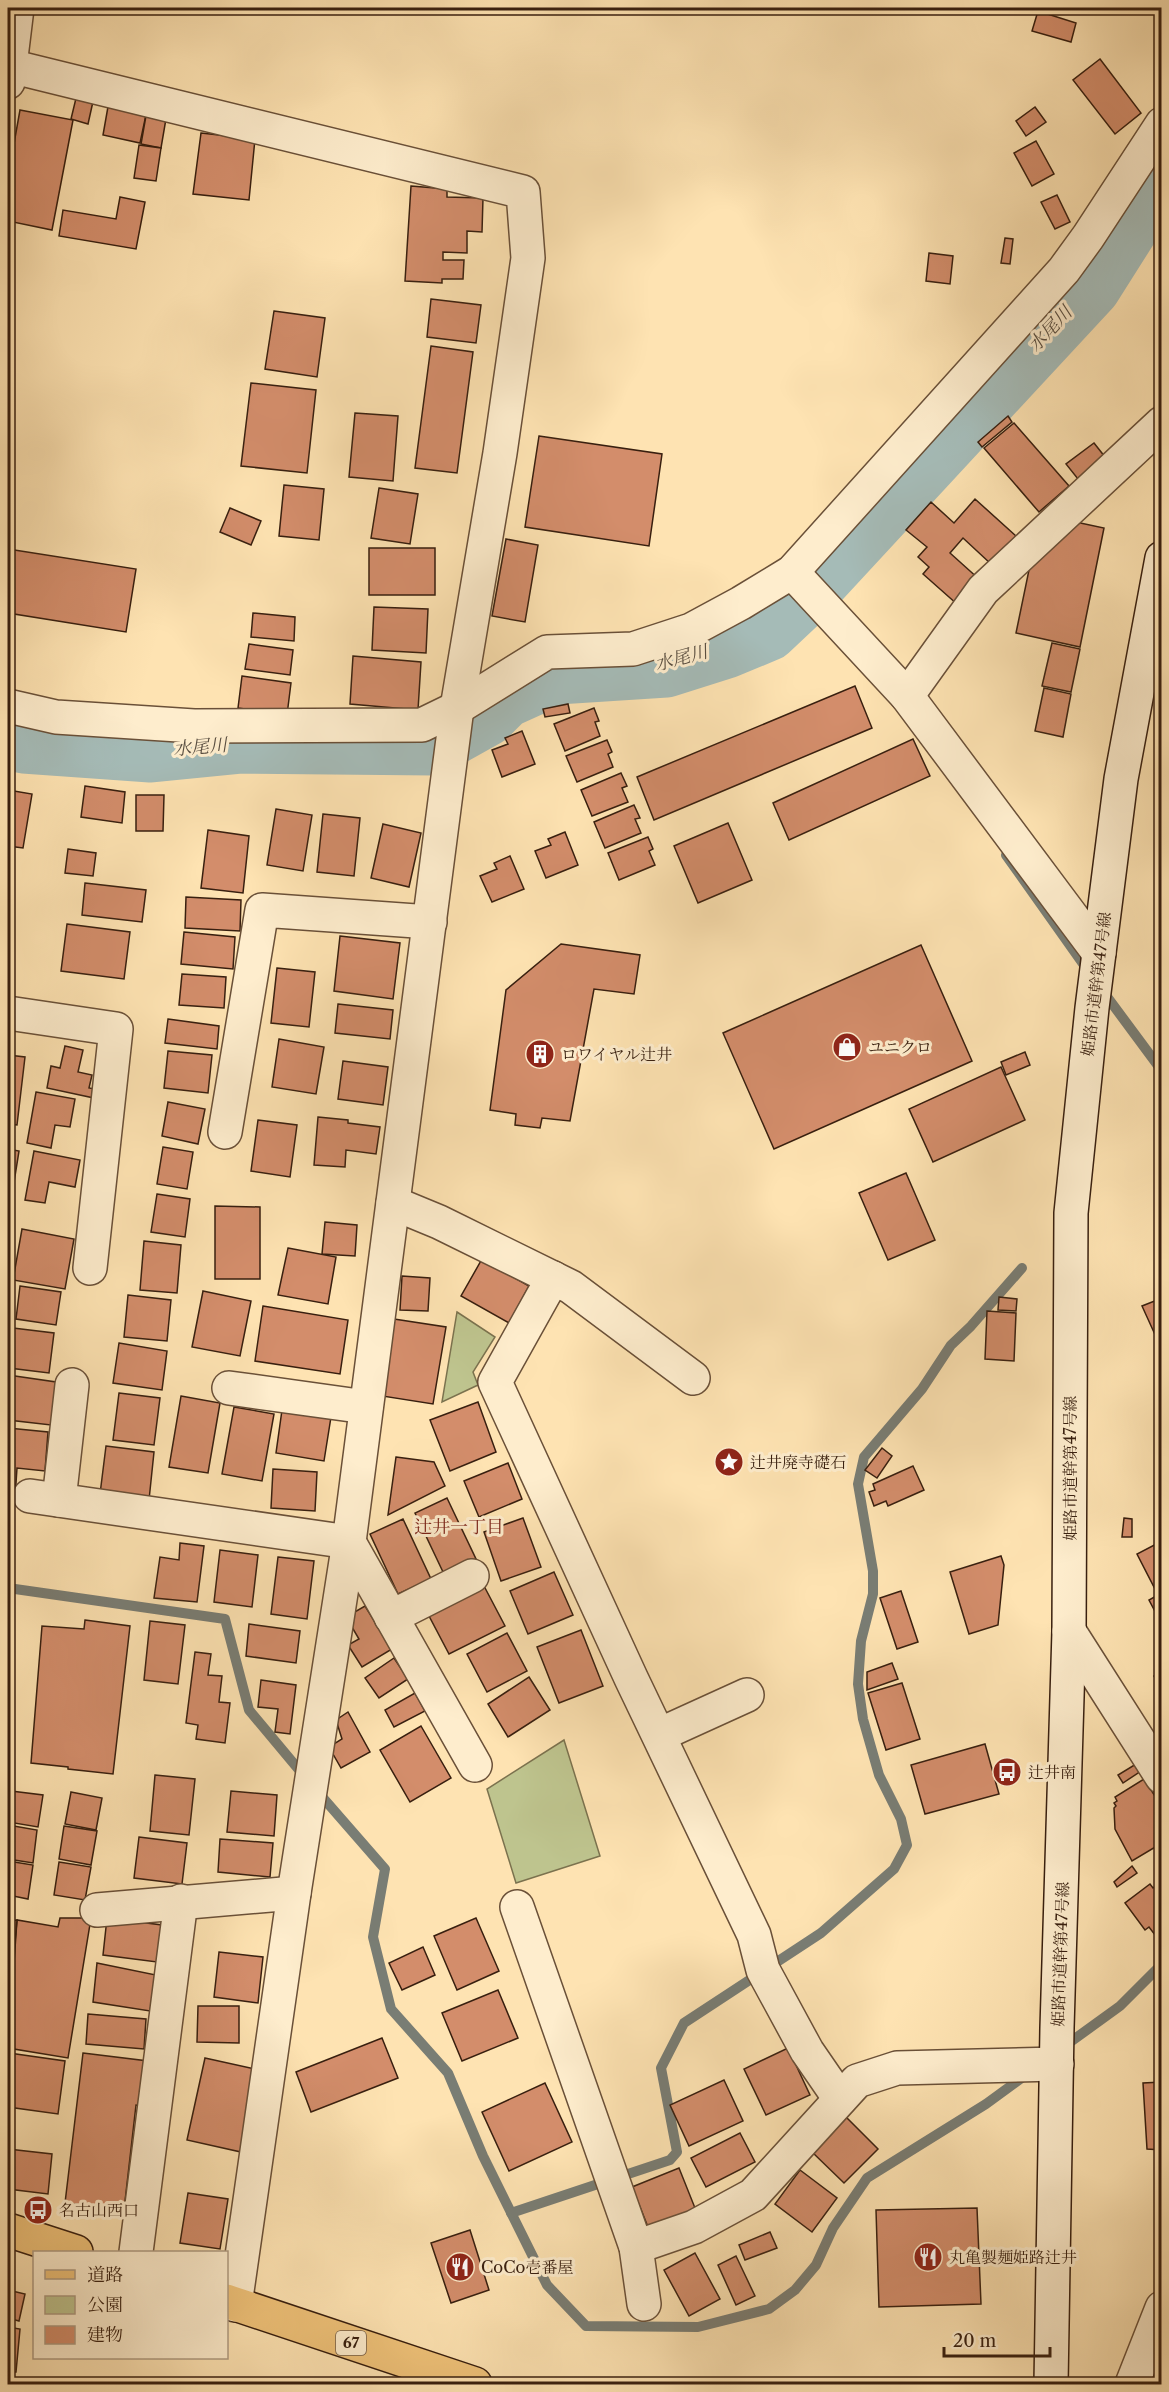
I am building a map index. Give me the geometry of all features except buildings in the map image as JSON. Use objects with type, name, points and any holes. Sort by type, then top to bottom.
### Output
[{"type":"main road","points":[[8,2230],[70,2251]]},
{"type":"main road","name":"67","points":[[231,2303],[475,2385]]},
{"type":"street","points":[[17,8],[9,74],[523,192],[528,258],[500,453],[457,708],[349,1542],[231,2303]]},
{"type":"street","points":[[8,706],[56,717],[194,726],[422,725],[457,708],[546,652],[633,649],[691,630],[792,572],[1064,270],[1161,124]]},
{"type":"street","points":[[907,696],[983,590],[1161,423]]},
{"type":"street","name":"姫路市道幹第47号線","points":[[1052,2385],[1057,2064],[1069,1631],[1071,1213],[1099,953],[1121,779],[1161,558]]},
{"type":"street","points":[[792,572],[907,696],[1099,953]]},
{"type":"street","points":[[225,1132],[262,910],[430,922]]},
{"type":"street","points":[[8,1013],[116,1029],[90,1268]]},
{"type":"street","points":[[393,1203],[440,1222],[571,1287],[693,1378]]},
{"type":"street","points":[[554,1278],[495,1382],[658,1735],[754,1935],[763,1970],[807,2051],[840,2099]]},
{"type":"street","points":[[72,1385],[44,1498],[349,1542]]},
{"type":"street","points":[[229,1388],[366,1407]]},
{"type":"street","points":[[349,1542],[475,1765]]},
{"type":"street","points":[[391,1617],[472,1576]]},
{"type":"street","points":[[1069,1631],[1161,1777]]},
{"type":"street","points":[[658,1735],[747,1695]]},
{"type":"street","points":[[97,1910],[294,1893]]},
{"type":"street","points":[[136,2251],[181,1901]]},
{"type":"street","points":[[517,1907],[636,2247],[644,2304]]},
{"type":"street","points":[[636,2247],[694,2227],[753,2195],[856,2081],[897,2067],[1057,2064]]},
{"type":"street","points":[[1132,2385],[1161,2308]]},
{"type":"green space","points":[[457,1312],[495,1337],[473,1372],[478,1385],[442,1402]]},
{"type":"green space","points":[[564,1740],[600,1856],[516,1883],[487,1789]]},
{"type":"waterway","name":"水尾川","points":[[8,738],[24,742],[151,751],[242,742],[434,744],[486,715],[504,697],[557,673],[666,666],[726,647],[767,630],[801,598],[1090,286],[1162,172]]},
{"type":"waterway","points":[[1006,855],[1089,972]]},
{"type":"waterway","points":[[1102,990],[1162,1071]]},
{"type":"waterway","points":[[511,2213],[670,2160],[677,2152],[661,2068],[684,2023],[821,1933],[894,1869],[907,1845],[901,1819],[879,1775],[863,1719],[858,1684],[861,1641],[873,1594],[873,1571],[858,1484],[864,1457],[922,1389],[951,1345],[971,1326],[1022,1268]]},
{"type":"waterway","points":[[8,1588],[225,1619],[249,1710],[305,1777]]},
{"type":"waterway","points":[[317,1791],[385,1869],[373,1937],[391,2009],[448,2073],[483,2156],[547,2285],[586,2326],[698,2327],[769,2309],[795,2290],[816,2265],[833,2228],[867,2178],[986,2104],[1027,2074]]},
{"type":"waterway","points":[[1062,2048],[1120,2006],[1162,1964]]},
{"type":"place","name":"ユニクロ","points":[[847,1047]]},
{"type":"place","name":"ロワイヤル辻井","points":[[540,1054]]},
{"type":"place","name":"辻井廃寺礎石","points":[[729,1462]]},
{"type":"place","name":"辻井南","points":[[1007,1772]]},
{"type":"place","name":"名古山西口","points":[[38,2210]]},
{"type":"place","name":"丸亀製麺姫路辻井","points":[[928,2257]]},
{"type":"place","name":"CoCo壱番屋","points":[[460,2267]]},
{"type":"district","name":"辻井一丁目","points":[[459,1527]]}]
